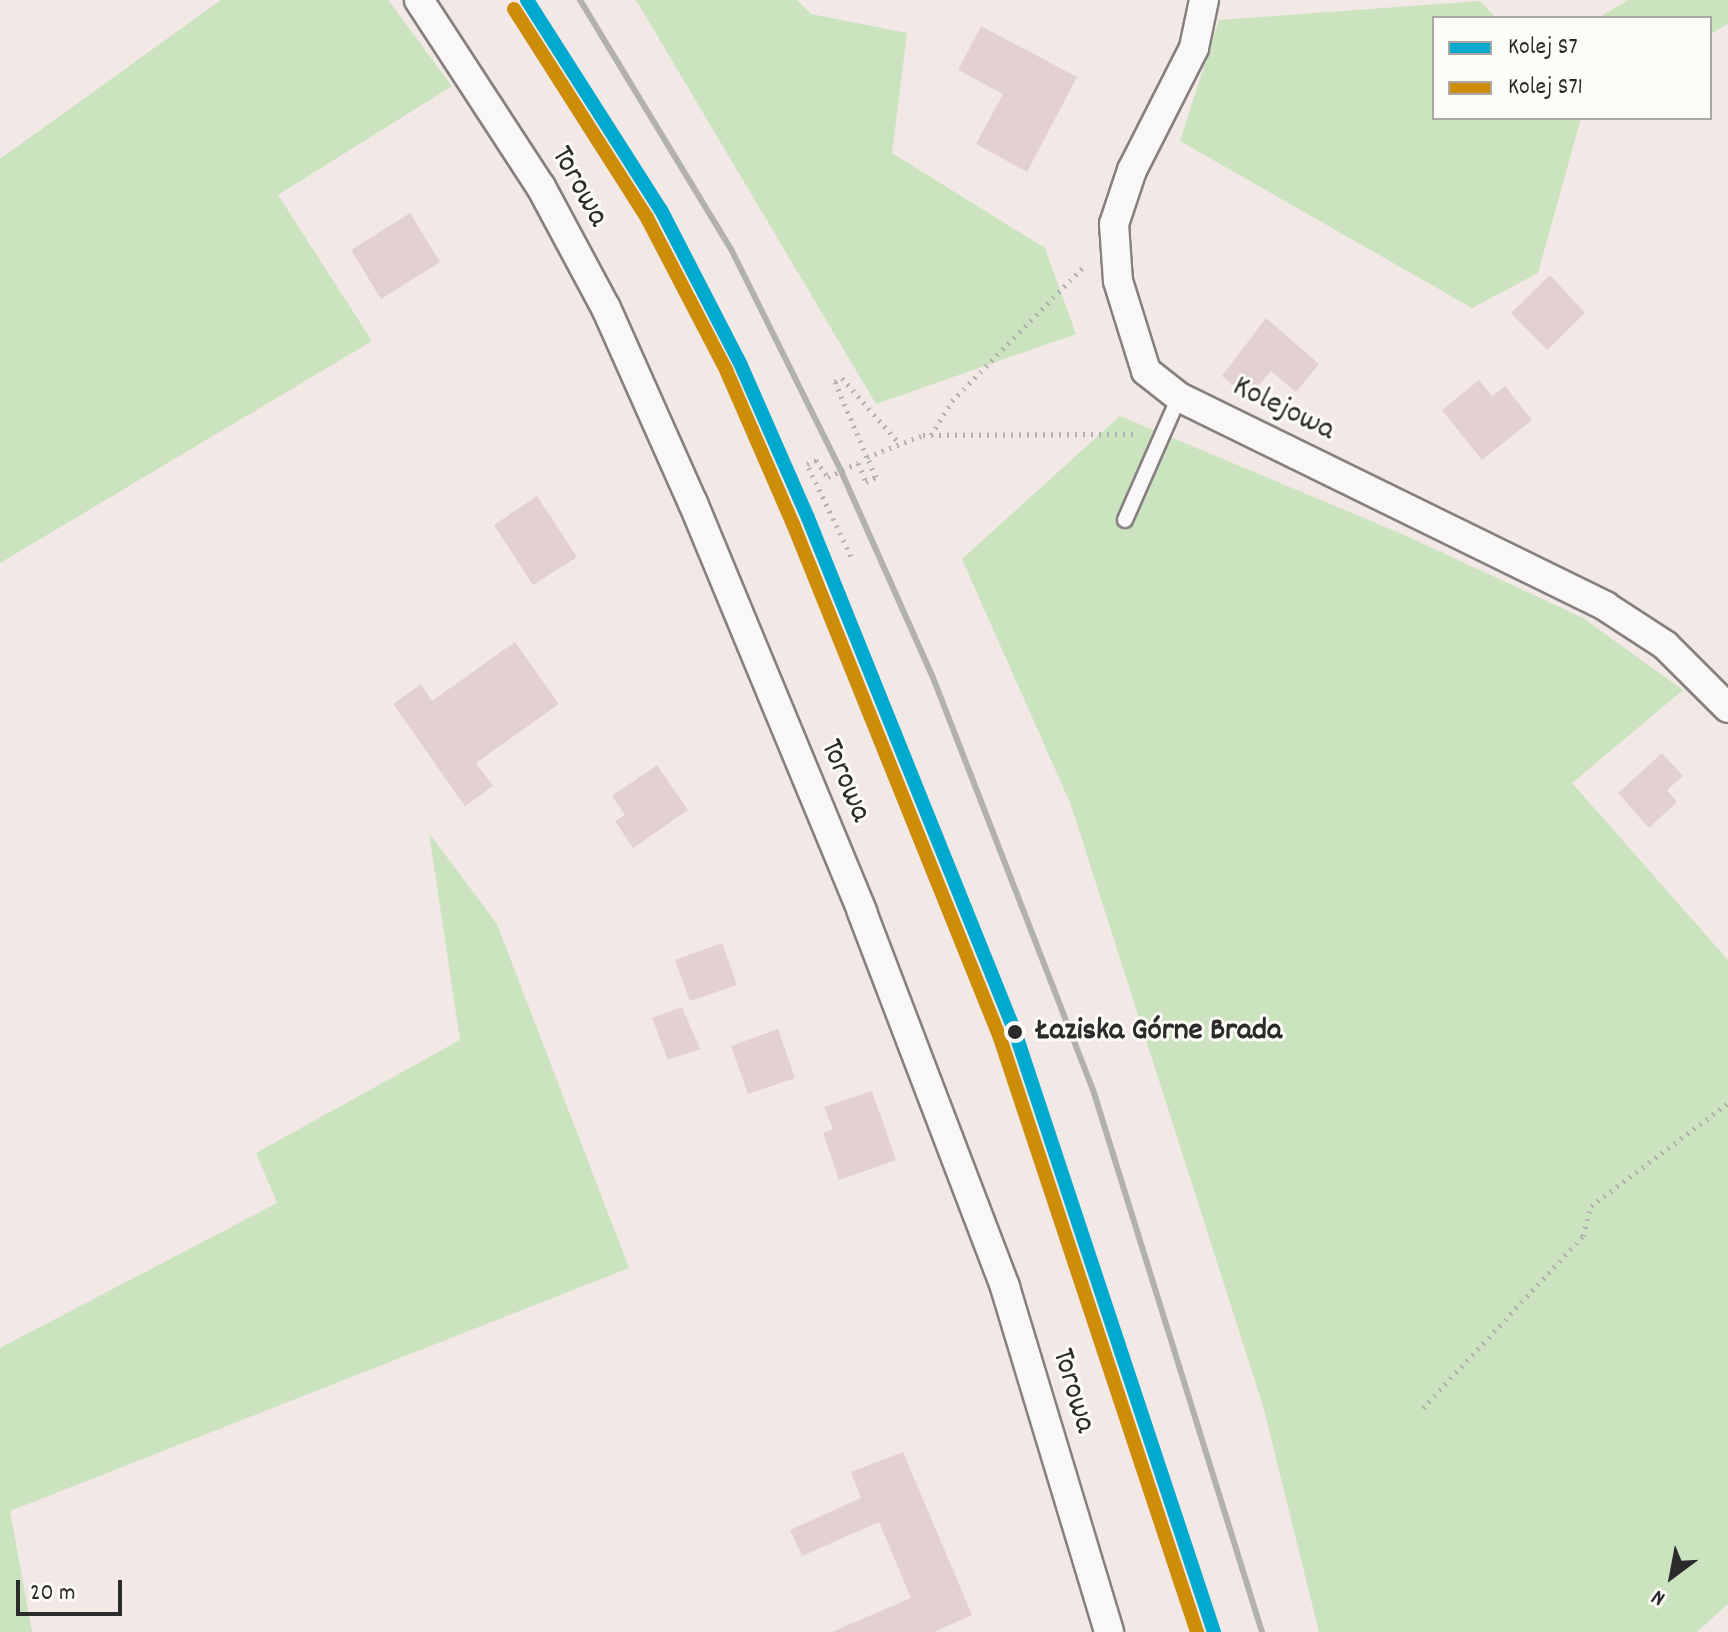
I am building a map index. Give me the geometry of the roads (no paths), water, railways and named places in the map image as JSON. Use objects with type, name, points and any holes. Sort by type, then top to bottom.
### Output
[{"type":"street","name":"Torowa","points":[[419,0],[548,201],[606,308],[693,503],[862,912],[1005,1287],[1109,1632]]},
{"type":"street","name":"Kolejowa","points":[[1204,0],[1194,48],[1126,185],[1113,247],[1146,371],[1179,397],[1605,606],[1665,645],[1728,708]]},
{"type":"lane","points":[[1125,520],[1179,397]]},
{"type":"railway","points":[[580,0],[731,249],[841,471],[932,675],[1094,1093],[1262,1632]]},
{"type":"rail line","name":"S7","points":[[527,0],[661,210],[740,363],[808,518],[1015,1032],[1214,1632]]},
{"type":"rail line","name":"S71","points":[[514,9],[647,218],[726,370],[793,524],[1000,1038],[1197,1632]]},
{"type":"place","name":"Łaziska Górne Brada","points":[[1015,1032]]}]
